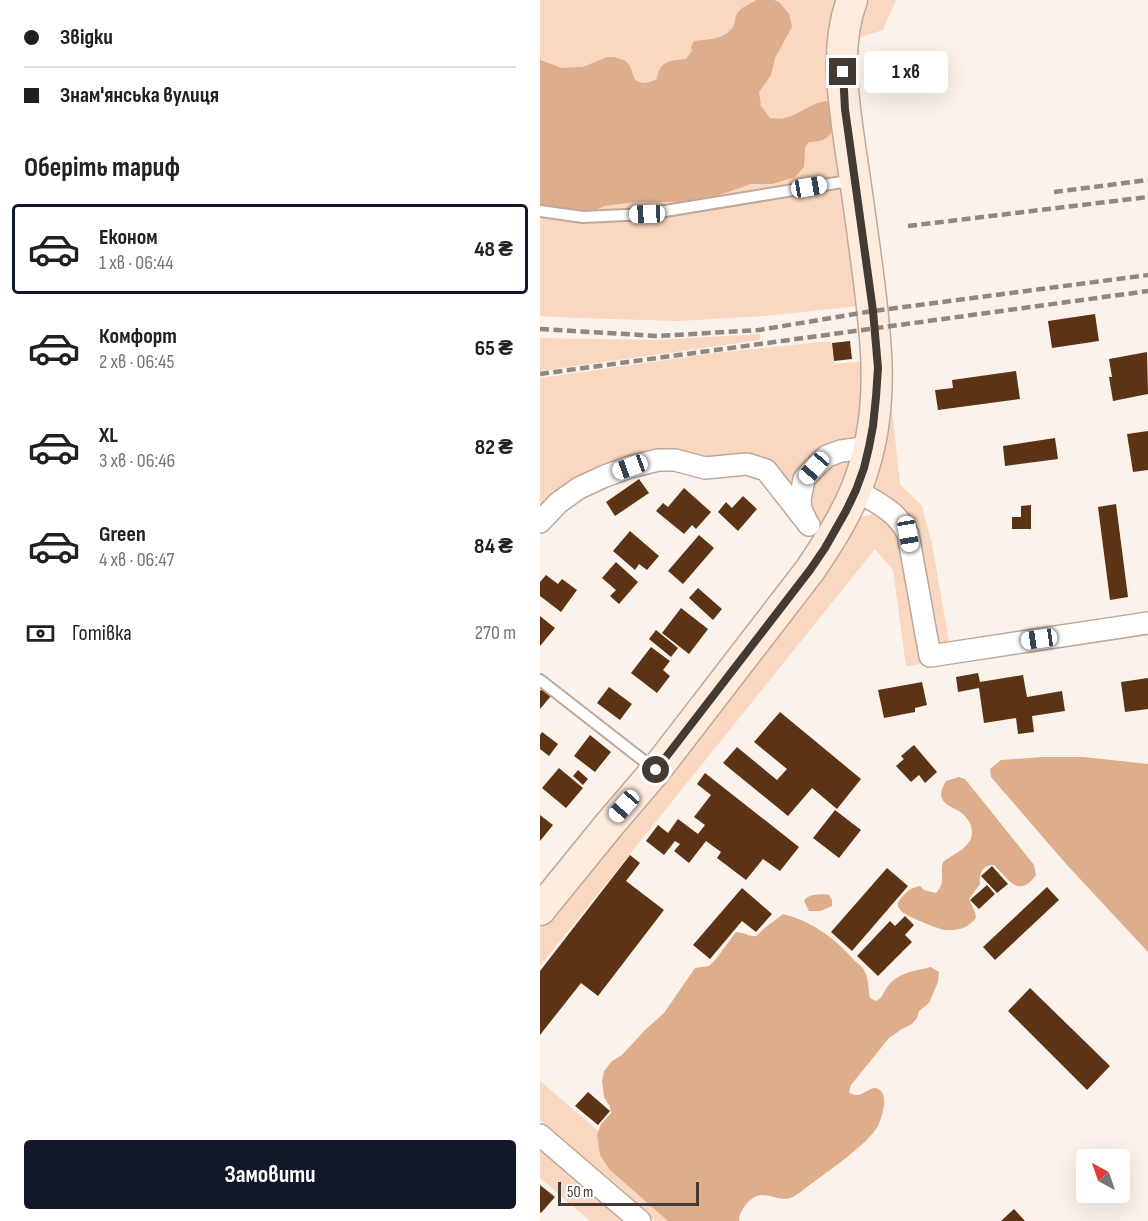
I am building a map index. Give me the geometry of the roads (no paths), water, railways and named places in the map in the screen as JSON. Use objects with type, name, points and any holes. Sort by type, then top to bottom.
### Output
[{"type":"street","points":[[540,910],[656,770],[810,570],[817,536],[846,511],[864,468],[873,426],[878,368],[845,109],[843,37],[846,15],[852,0]]},
{"type":"street","points":[[817,536],[801,509],[800,500],[804,479],[827,456],[869,447]]},
{"type":"street","points":[[540,522],[558,503],[579,488],[605,476],[657,460],[675,460],[705,468],[747,464],[766,470],[817,536]]},
{"type":"street","points":[[856,490],[896,515],[908,534],[930,656],[1148,623]]},
{"type":"street","points":[[540,1135],[640,1221]]},
{"type":"lane","points":[[540,212],[583,217],[647,214],[855,179]]},
{"type":"lane","points":[[540,680],[656,770]]},
{"type":"railway","points":[[1054,192],[1148,180]]},
{"type":"railway","points":[[908,226],[1148,197]]},
{"type":"railway","points":[[540,329],[658,336],[759,330],[873,311],[1148,275]]},
{"type":"railway","points":[[540,374],[1148,291]]}]
